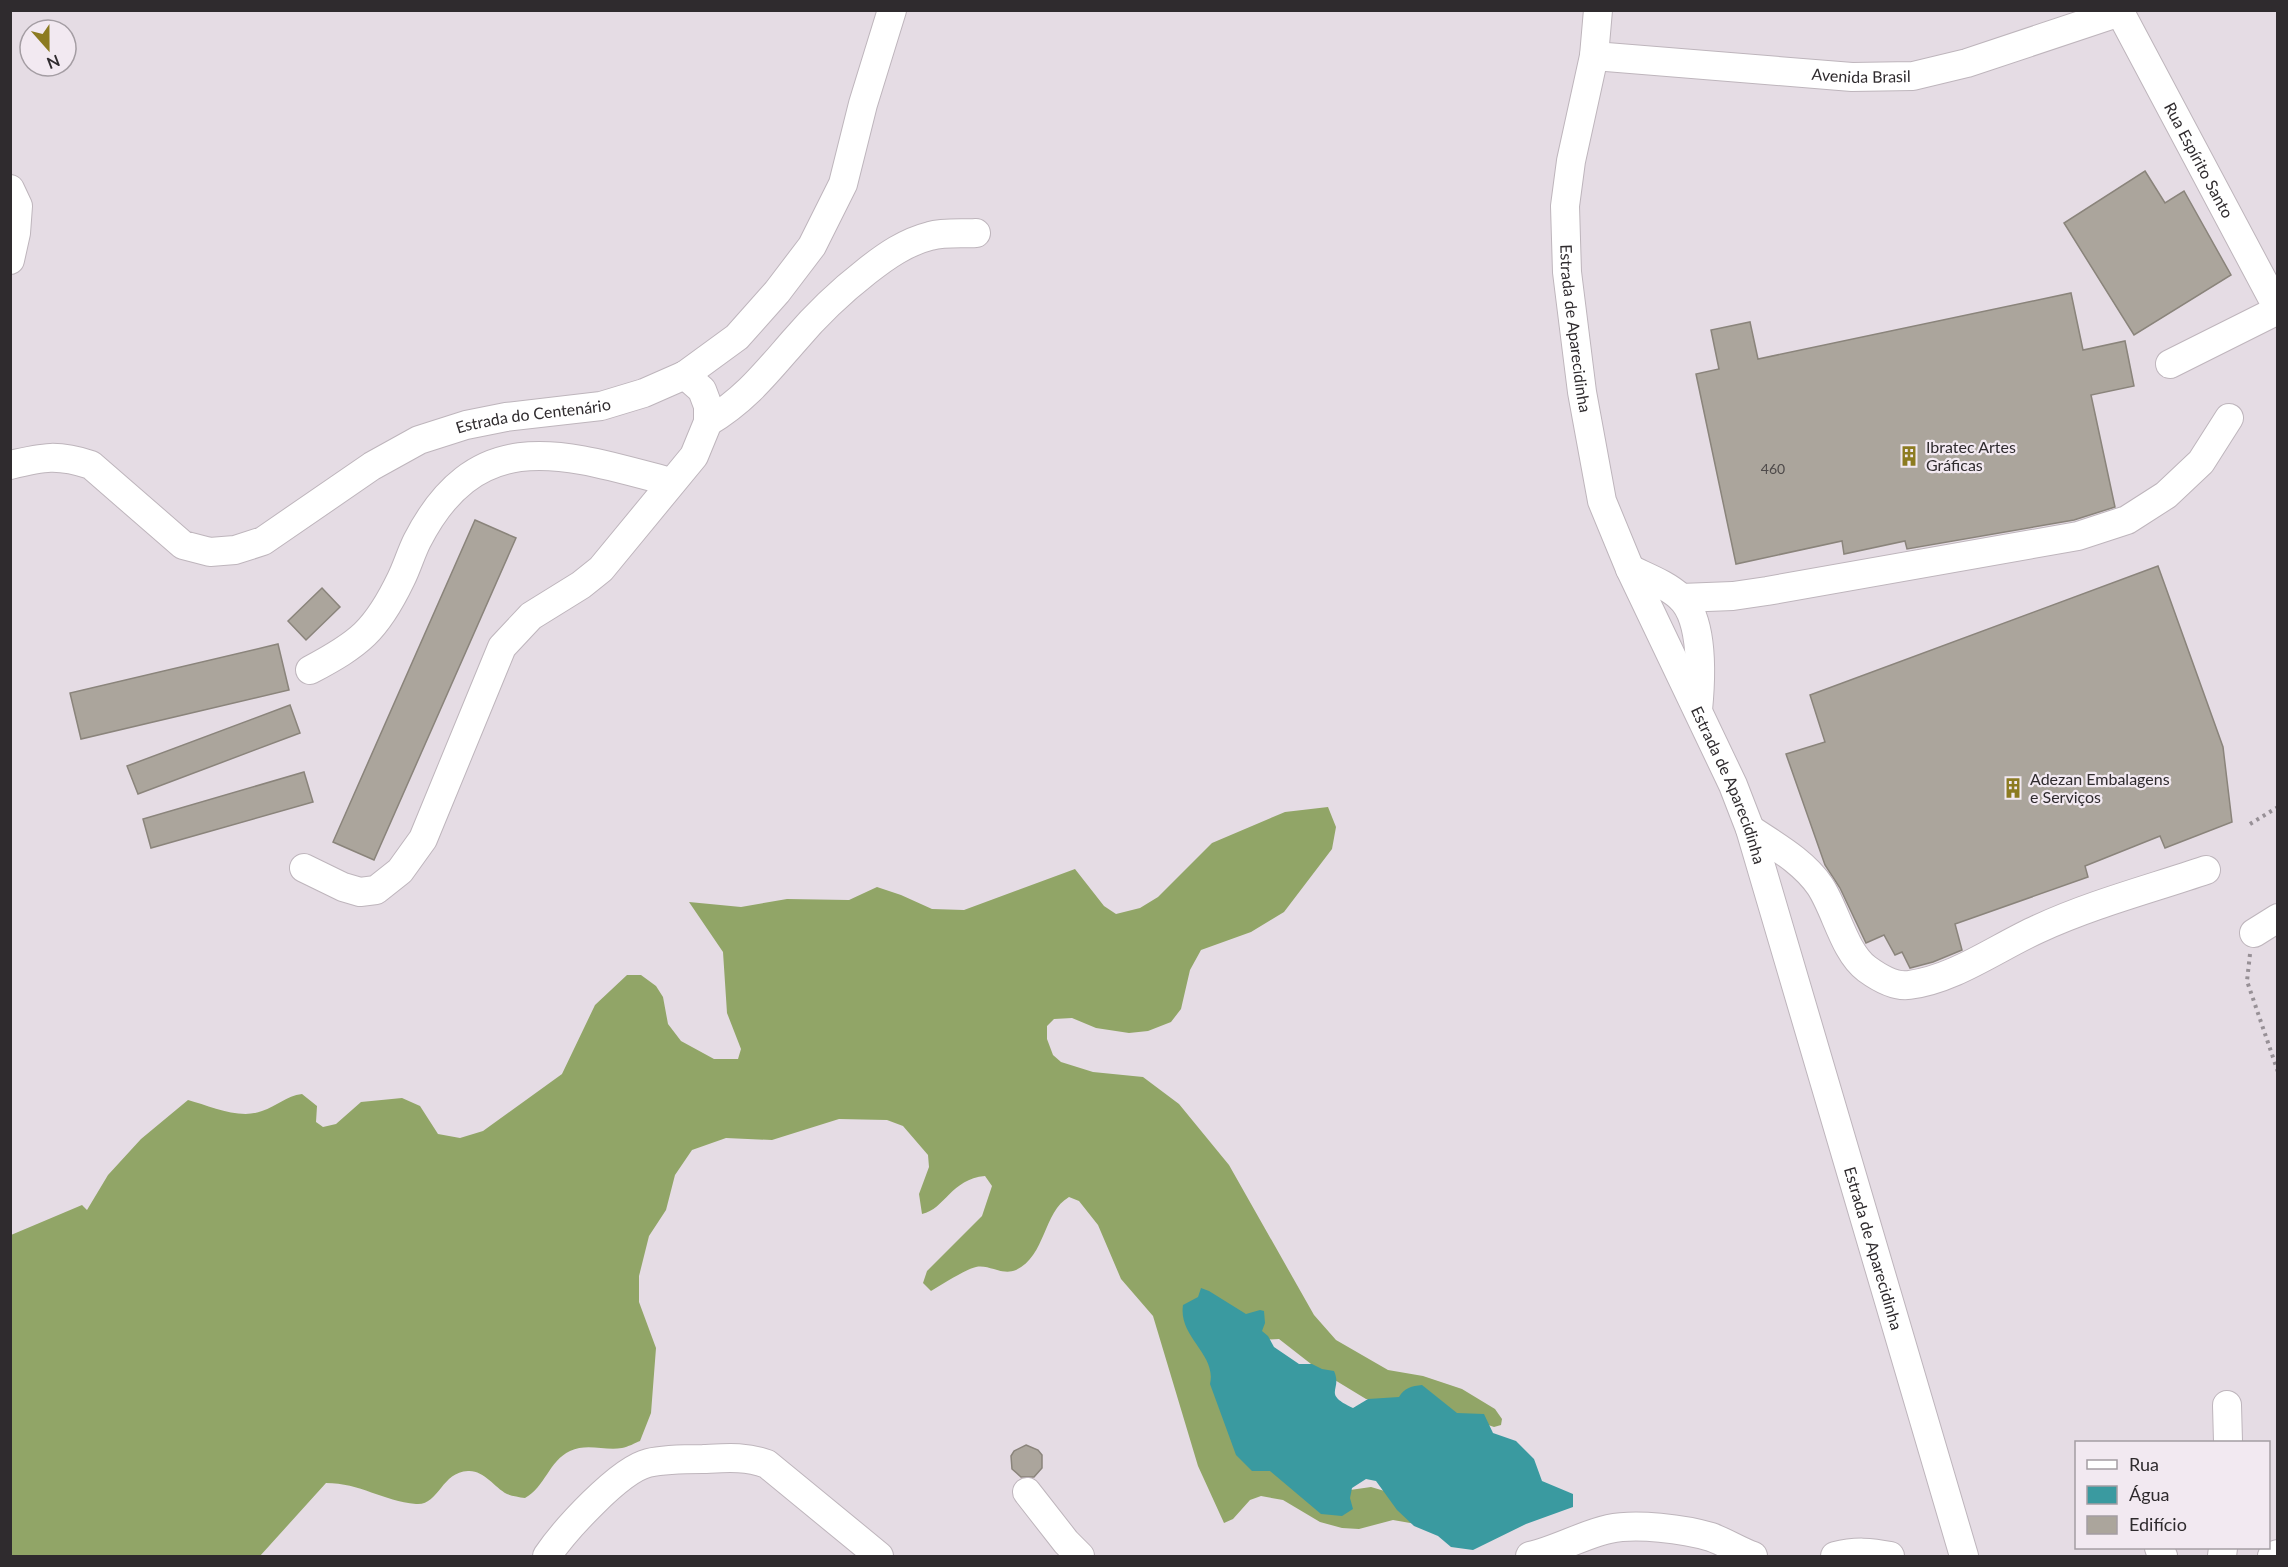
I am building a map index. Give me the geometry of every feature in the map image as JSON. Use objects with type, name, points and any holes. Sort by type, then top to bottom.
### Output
[{"type":"street","name":"Estrada do Centenário","points":[[10,465],[45,456],[72,459],[91,465],[183,545],[210,552],[235,550],[263,541],[372,466],[420,440],[466,425],[506,417],[601,406],[644,393],[685,375],[737,337],[777,292],[812,246],[843,184],[863,104],[892,10]]},
{"type":"street","name":"Estrada de Aparecidinha","points":[[1598,10],[1594,56],[1571,161],[1565,206],[1567,272],[1581,392],[1602,501],[1630,569],[1733,785],[1750,829],[1964,1557]]},
{"type":"street","name":"Avenida Brasil","points":[[1594,56],[1852,77],[1913,76],[1967,63],[2120,11]]},
{"type":"street","name":"Rua Espírito Santo","points":[[2120,11],[2277,309]]},
{"type":"street","points":[[10,189],[18,206],[16,233],[10,260]]},
{"type":"street","points":[[708,422],[746,395],[839,293],[878,262],[903,246],[932,236],[976,233]]},
{"type":"street","points":[[2170,364],[2277,309]]},
{"type":"street","points":[[304,868],[343,887],[360,892],[376,890],[400,871],[423,839],[502,647],[531,616],[581,585],[601,569],[694,456],[708,422],[708,406],[702,390],[685,375]]},
{"type":"street","points":[[1681,598],[1733,596],[1767,591],[2078,536],[2127,520],[2166,495],[2201,462],[2229,418]]},
{"type":"street","points":[[310,670],[347,650],[366,634],[382,614],[401,579],[417,541],[442,502],[461,481],[484,466],[505,459],[572,458],[671,482]]},
{"type":"street","points":[[1630,569],[1663,585],[1681,598],[1696,630],[1701,661],[1698,713]]},
{"type":"street","points":[[1750,829],[1801,864],[1820,886],[1854,955],[1864,968],[1881,979],[1905,986],[1934,980],[2040,928],[2100,905],[2206,870]]},
{"type":"street","points":[[2227,1405],[2228,1441]]},
{"type":"street","points":[[547,1557],[586,1512],[617,1480],[632,1469],[647,1463],[725,1458],[750,1458],[767,1464],[879,1557]]},
{"type":"street","points":[[1027,1492],[1080,1557]]},
{"type":"street","points":[[1530,1557],[1579,1538],[1631,1526],[1660,1528],[1712,1537],[1753,1557]]},
{"type":"street","points":[[1835,1557],[1849,1553],[1871,1552],[1890,1557]]},
{"type":"street","points":[[2272,1557],[2277,1554]]},
{"type":"path","points":[[2250,825],[2277,807]]},
{"type":"path","points":[[2266,925],[2252,938],[2247,981],[2277,1072]]},
{"type":"green space","points":[[1328,807],[1336,827],[1332,849],[1284,912],[1251,932],[1201,950],[1190,970],[1181,1009],[1171,1022],[1148,1031],[1129,1033],[1096,1028],[1072,1018],[1054,1019],[1047,1026],[1047,1039],[1053,1055],[1061,1062],[1093,1072],[1143,1077],[1179,1104],[1229,1165],[1314,1315],[1336,1340],[1388,1370],[1423,1376],[1462,1389],[1495,1409],[1502,1419],[1501,1425],[1494,1427],[1439,1408],[1366,1399],[1320,1371],[1279,1339],[1240,1341],[1336,1492],[1371,1487],[1388,1492],[1416,1524],[1393,1520],[1359,1529],[1342,1528],[1320,1522],[1283,1500],[1261,1496],[1250,1500],[1233,1519],[1224,1523],[1198,1466],[1153,1316],[1121,1279],[1098,1225],[1079,1201],[1069,1197],[1060,1204],[1033,1255],[1016,1270],[1006,1272],[976,1267],[931,1291],[923,1283],[927,1271],[982,1216],[992,1186],[985,1176],[973,1178],[956,1188],[930,1211],[922,1214],[919,1194],[929,1167],[928,1155],[903,1126],[887,1120],[839,1119],[772,1140],[726,1138],[692,1150],[675,1175],[666,1210],[649,1236],[639,1276],[639,1302],[656,1348],[651,1413],[640,1441],[622,1448],[589,1447],[570,1451],[557,1461],[538,1487],[525,1498],[507,1494],[474,1471],[459,1473],[446,1482],[430,1500],[416,1504],[350,1486],[326,1483],[260,1556],[11,1556],[11,1235],[82,1205],[87,1210],[108,1175],[141,1139],[188,1100],[244,1114],[262,1111],[302,1094],[317,1106],[316,1122],[323,1127],[336,1124],[361,1102],[402,1098],[420,1106],[438,1134],[460,1138],[483,1131],[562,1074],[595,1005],[627,975],[641,975],[656,986],[663,997],[668,1024],[681,1041],[714,1059],[738,1059],[741,1049],[727,1013],[723,952],[689,902],[741,907],[787,899],[849,900],[877,887],[932,909],[964,910],[1075,869],[1104,906],[1116,914],[1140,908],[1158,897],[1212,843],[1285,812]]},
{"type":"water","points":[[1201,1288],[1246,1314],[1264,1311],[1265,1323],[1262,1331],[1274,1347],[1299,1364],[1312,1364],[1334,1371],[1335,1395],[1343,1403],[1353,1408],[1368,1399],[1399,1397],[1403,1391],[1422,1385],[1457,1413],[1484,1414],[1493,1433],[1516,1441],[1534,1459],[1542,1481],[1573,1494],[1573,1507],[1526,1524],[1473,1550],[1451,1547],[1438,1536],[1414,1526],[1397,1510],[1376,1481],[1366,1479],[1352,1488],[1350,1498],[1353,1509],[1342,1516],[1321,1514],[1270,1471],[1252,1471],[1236,1455],[1210,1384],[1211,1373],[1208,1364],[1186,1327],[1183,1316],[1183,1305],[1198,1297]]},
{"type":"building","points":[[2145,171],[2165,203],[2184,191],[2231,275],[2134,335],[2064,223]]},
{"type":"building","name":"Ibratec Artes Gráficas","points":[[2071,293],[2083,350],[2125,341],[2134,386],[2091,395],[2115,507],[2074,520],[1907,549],[1905,541],[1844,554],[1842,541],[1736,564],[1696,374],[1719,369],[1711,330],[1750,322],[1758,359]]},
{"type":"building","points":[[475,520],[516,538],[374,860],[333,842]]},
{"type":"building","name":"Adezan Embalagens e Serviços","points":[[2158,566],[2223,747],[2232,822],[2165,848],[2160,836],[2085,866],[2088,877],[1955,924],[1962,950],[1933,962],[1910,968],[1902,952],[1895,955],[1884,935],[1866,943],[1840,888],[1825,865],[1786,754],[1825,742],[1810,695]]},
{"type":"building","points":[[322,588],[340,607],[306,640],[288,621]]},
{"type":"building","points":[[278,644],[289,690],[81,739],[70,693]]},
{"type":"building","points":[[290,705],[300,733],[138,794],[127,766]]},
{"type":"building","points":[[304,772],[313,802],[151,848],[143,819]]},
{"type":"building","points":[[1026,1445],[1038,1450],[1042,1455],[1042,1468],[1034,1477],[1021,1477],[1012,1469],[1011,1456],[1014,1451]]},
{"type":"place","name":"Ibratec Artes Gráficas","points":[[1909,456]]},
{"type":"place","name":"Adezan Embalagens e Serviços","points":[[2013,788]]}]
